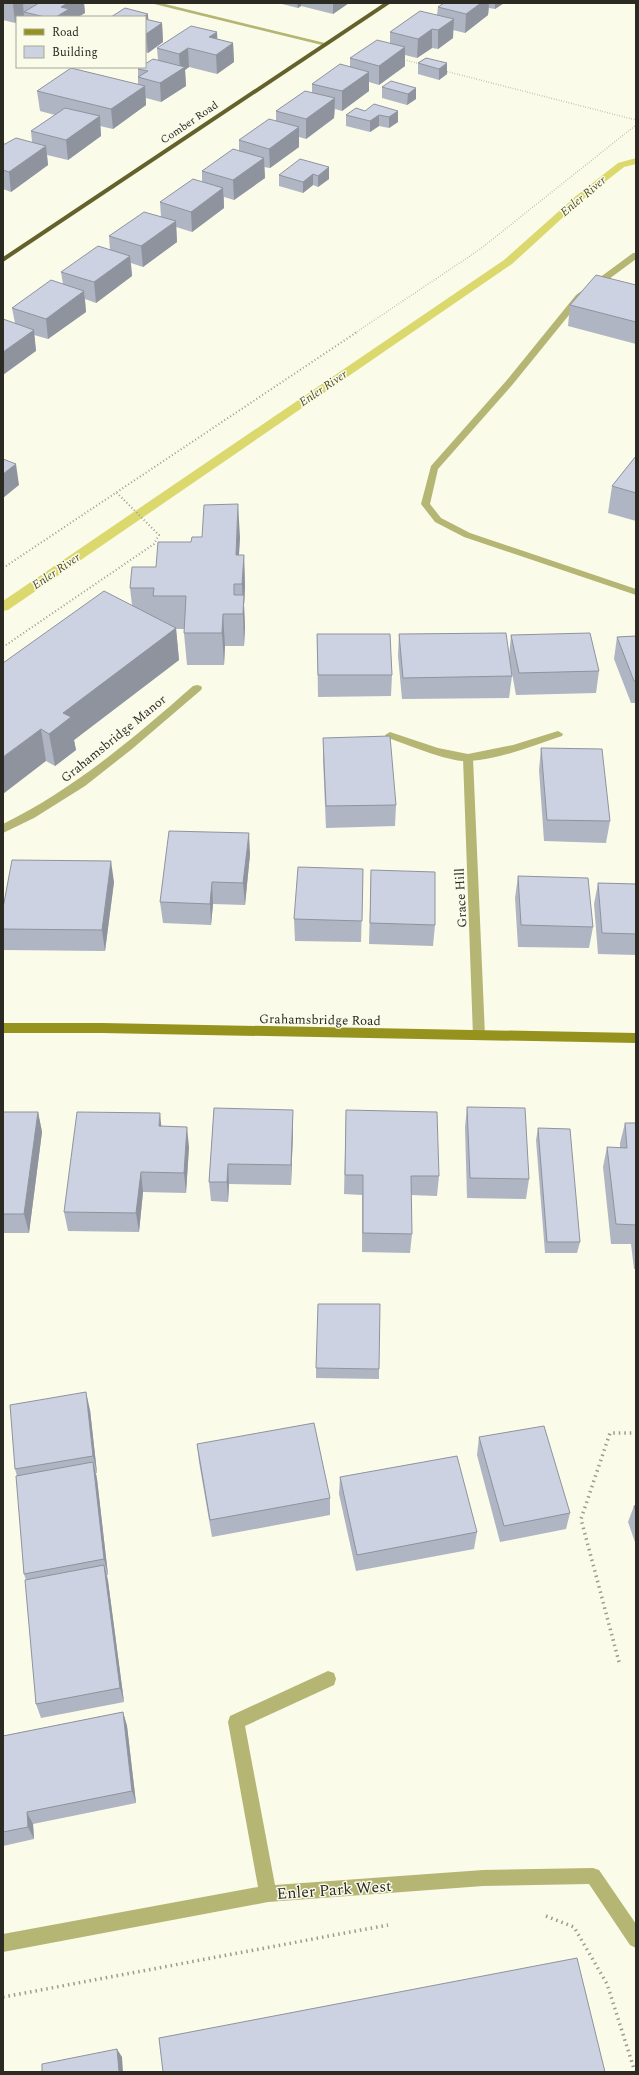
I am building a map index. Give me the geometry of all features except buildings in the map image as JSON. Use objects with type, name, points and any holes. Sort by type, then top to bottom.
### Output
[{"type":"highway","name":"Comber Road","points":[[3,260],[388,3]]},
{"type":"street","points":[[154,3],[326,44]]},
{"type":"street","points":[[636,255],[618,266],[579,297],[510,382],[434,468],[425,504],[438,520],[467,536],[636,592]]},
{"type":"street","name":"Grahamsbridge Manor","points":[[3,829],[28,818],[91,778],[197,688]]},
{"type":"street","points":[[390,735],[436,751],[468,758],[515,748],[558,734]]},
{"type":"street","name":"Grace Hill","points":[[468,758],[479,1036]]},
{"type":"street","name":"Grahamsbridge Road","points":[[3,1028],[102,1028],[636,1038]]},
{"type":"street","points":[[268,1894],[236,1722],[328,1679]]},
{"type":"street","name":"Enler Park West","points":[[3,1944],[268,1894],[483,1878],[593,1876],[636,1939]]},
{"type":"path","points":[[399,59],[422,65]]},
{"type":"path","points":[[445,71],[636,120]]},
{"type":"path","points":[[3,568],[479,250],[636,125]]},
{"type":"path","points":[[3,647],[154,544],[159,536],[126,500],[116,492]]},
{"type":"path","points":[[619,1662],[581,1519],[610,1433],[636,1433]]},
{"type":"path","points":[[539,1913],[574,1927],[608,1984],[635,2072]]},
{"type":"path","points":[[3,1997],[394,1924]]},
{"type":"waterway","name":"Enler River","points":[[3,607],[508,262],[579,198],[621,165],[636,161]]}]
